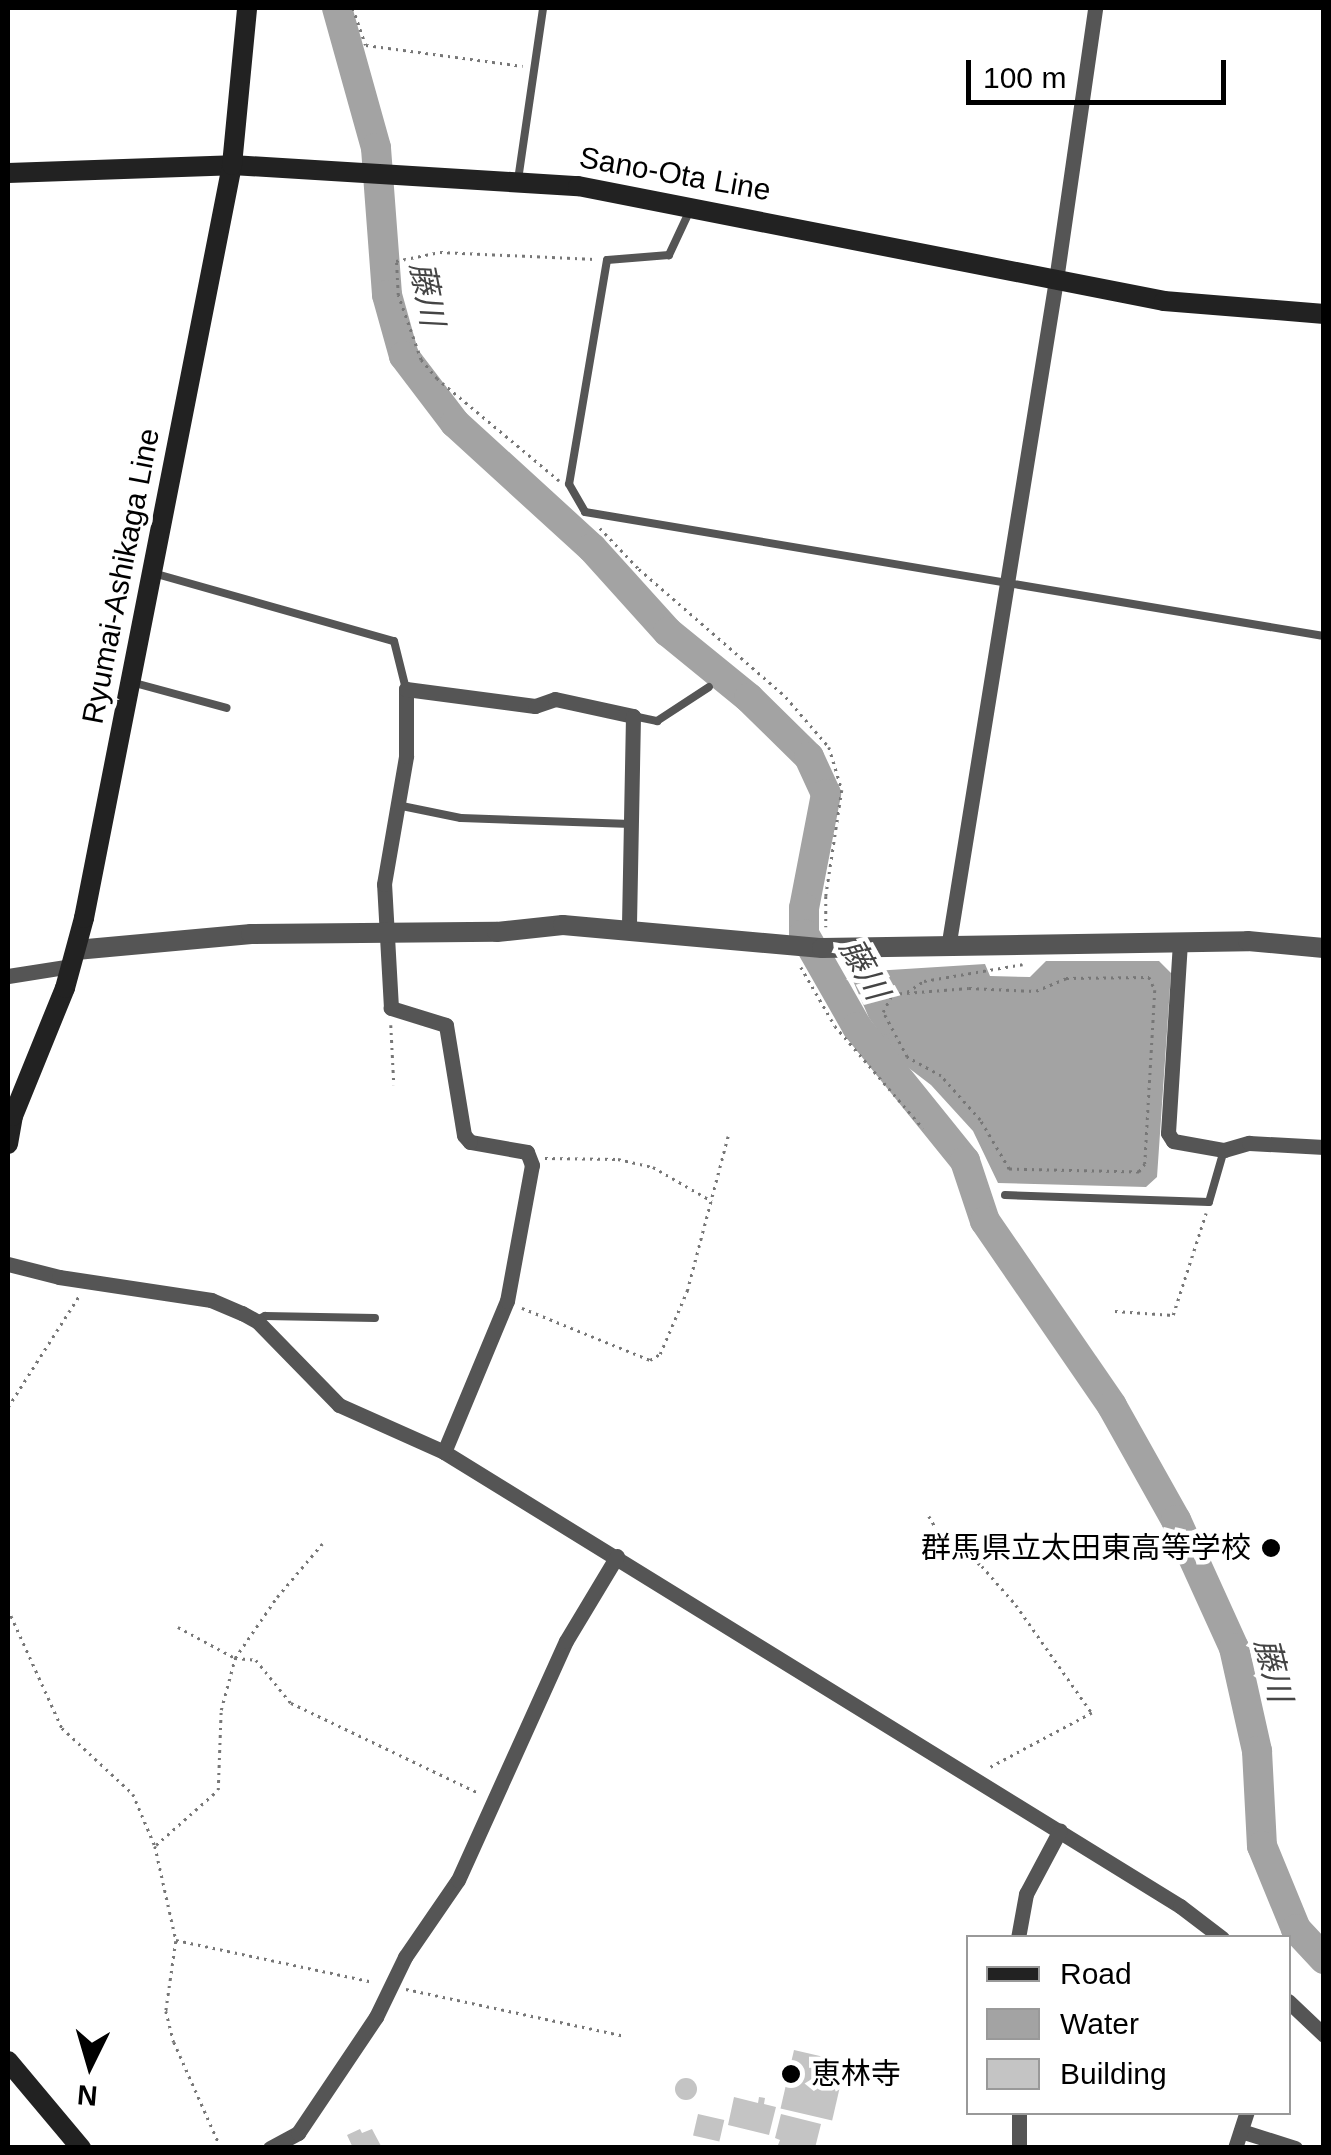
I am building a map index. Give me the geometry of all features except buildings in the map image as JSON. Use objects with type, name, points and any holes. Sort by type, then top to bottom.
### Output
[{"type":"main road","name":"Ryumai-Ashikaga Line","points":[[8,1144],[10,1113],[74,958],[232,165],[248,8]]},
{"type":"main road","name":"Sano-Ota Line","points":[[8,173],[232,165],[518,180],[692,206],[1214,308],[1324,314]]},
{"type":"main road","points":[[8,2061],[81,2148]]},
{"type":"street","points":[[948,948],[1056,280],[1095,8]]},
{"type":"street","points":[[444,1452],[506,1302],[532,1157],[527,1152],[470,1142],[460,1125],[446,1025],[391,1008],[384,884],[406,756],[406,689],[535,706],[554,699],[633,716],[629,931]]},
{"type":"street","points":[[8,976],[74,958],[251,934],[497,932],[563,924],[792,947],[948,948],[1248,941],[1324,948]]},
{"type":"street","points":[[1180,942],[1168,1134],[1173,1141],[1224,1150],[1249,1143],[1324,1147]]},
{"type":"street","points":[[8,1264],[211,1300],[255,1321],[339,1405],[444,1452],[617,1556],[1060,1830],[1180,1906],[1218,1935]]},
{"type":"street","points":[[270,2148],[298,2132],[376,2017],[388,1985],[458,1880],[566,1641],[617,1556]]},
{"type":"street","points":[[1019,1935],[1026,1894],[1060,1830]]},
{"type":"street","points":[[1291,2004],[1324,2035]]},
{"type":"street","points":[[1019,2115],[1019,2148]]},
{"type":"street","points":[[1235,2148],[1245,2115]]},
{"type":"street","points":[[1241,2131],[1295,2148]]},
{"type":"lane","points":[[518,180],[543,8]]},
{"type":"lane","points":[[692,206],[669,254],[606,260],[569,484],[585,512],[1324,636]]},
{"type":"lane","points":[[152,573],[394,641],[406,689]]},
{"type":"lane","points":[[131,682],[227,708]]},
{"type":"lane","points":[[633,716],[657,721],[709,687]]},
{"type":"lane","points":[[398,805],[461,818],[631,824]]},
{"type":"lane","points":[[1005,1195],[1209,1202],[1224,1150]]},
{"type":"lane","points":[[255,1321],[265,1316],[375,1318]]},
{"type":"path","points":[[353,8],[366,46],[534,67]]},
{"type":"path","points":[[569,484],[553,479],[436,379],[420,360],[398,295],[396,261],[440,252],[606,260]]},
{"type":"path","points":[[585,512],[639,569],[786,697],[836,758],[842,790],[826,896],[824,948]]},
{"type":"path","points":[[792,947],[834,1026],[923,1128]]},
{"type":"path","points":[[906,992],[1036,991],[1066,978],[1150,977],[1155,990],[1144,1169],[1134,1172],[1009,1168],[980,1120],[941,1076],[908,1057],[884,1020],[892,994],[906,992],[924,981],[1022,966],[1024,961]]},
{"type":"path","points":[[391,1008],[394,1085]]},
{"type":"path","points":[[506,1302],[650,1360],[660,1354],[713,1201],[728,1136]]},
{"type":"path","points":[[532,1157],[618,1159],[653,1167],[713,1201]]},
{"type":"path","points":[[1115,1312],[1172,1315],[1209,1202]]},
{"type":"path","points":[[8,1408],[78,1298],[82,1280]]},
{"type":"path","points":[[930,1516],[942,1536],[982,1566],[1016,1606],[1092,1713],[973,1777]]},
{"type":"path","points":[[155,1846],[218,1790],[221,1710],[236,1658],[277,1597],[322,1544]]},
{"type":"path","points":[[8,1609],[62,1728],[133,1794],[155,1846],[176,1940],[166,2011],[174,2042],[221,2148]]},
{"type":"path","points":[[178,1627],[236,1658],[256,1660],[290,1703],[492,1798]]},
{"type":"path","points":[[176,1940],[625,2036]]},
{"type":"water","points":[[1046,961],[1159,961],[1171,973],[1157,1177],[1146,1187],[998,1183],[973,1131],[931,1085],[901,1062],[869,1018],[851,976],[858,972],[985,964],[990,976],[1030,977]]},
{"type":"waterway","name":"藤川","points":[[337,8],[376,148],[387,295],[404,356],[455,423],[592,548],[668,632],[749,698],[809,757],[826,794],[804,908],[804,934],[857,1027],[965,1161],[985,1221],[1112,1406],[1176,1520],[1234,1648],[1257,1751],[1262,1846],[1296,1929],[1324,1959]]},
{"type":"waterway","name":"藤川","points":[[826,978],[837,978]]},
{"type":"waterway","points":[[869,1043],[890,1035]]},
{"type":"place","name":"群馬県立太田東高等学校","points":[[1271,1548]]},
{"type":"place","name":"恵林寺","points":[[791,2074]]}]
